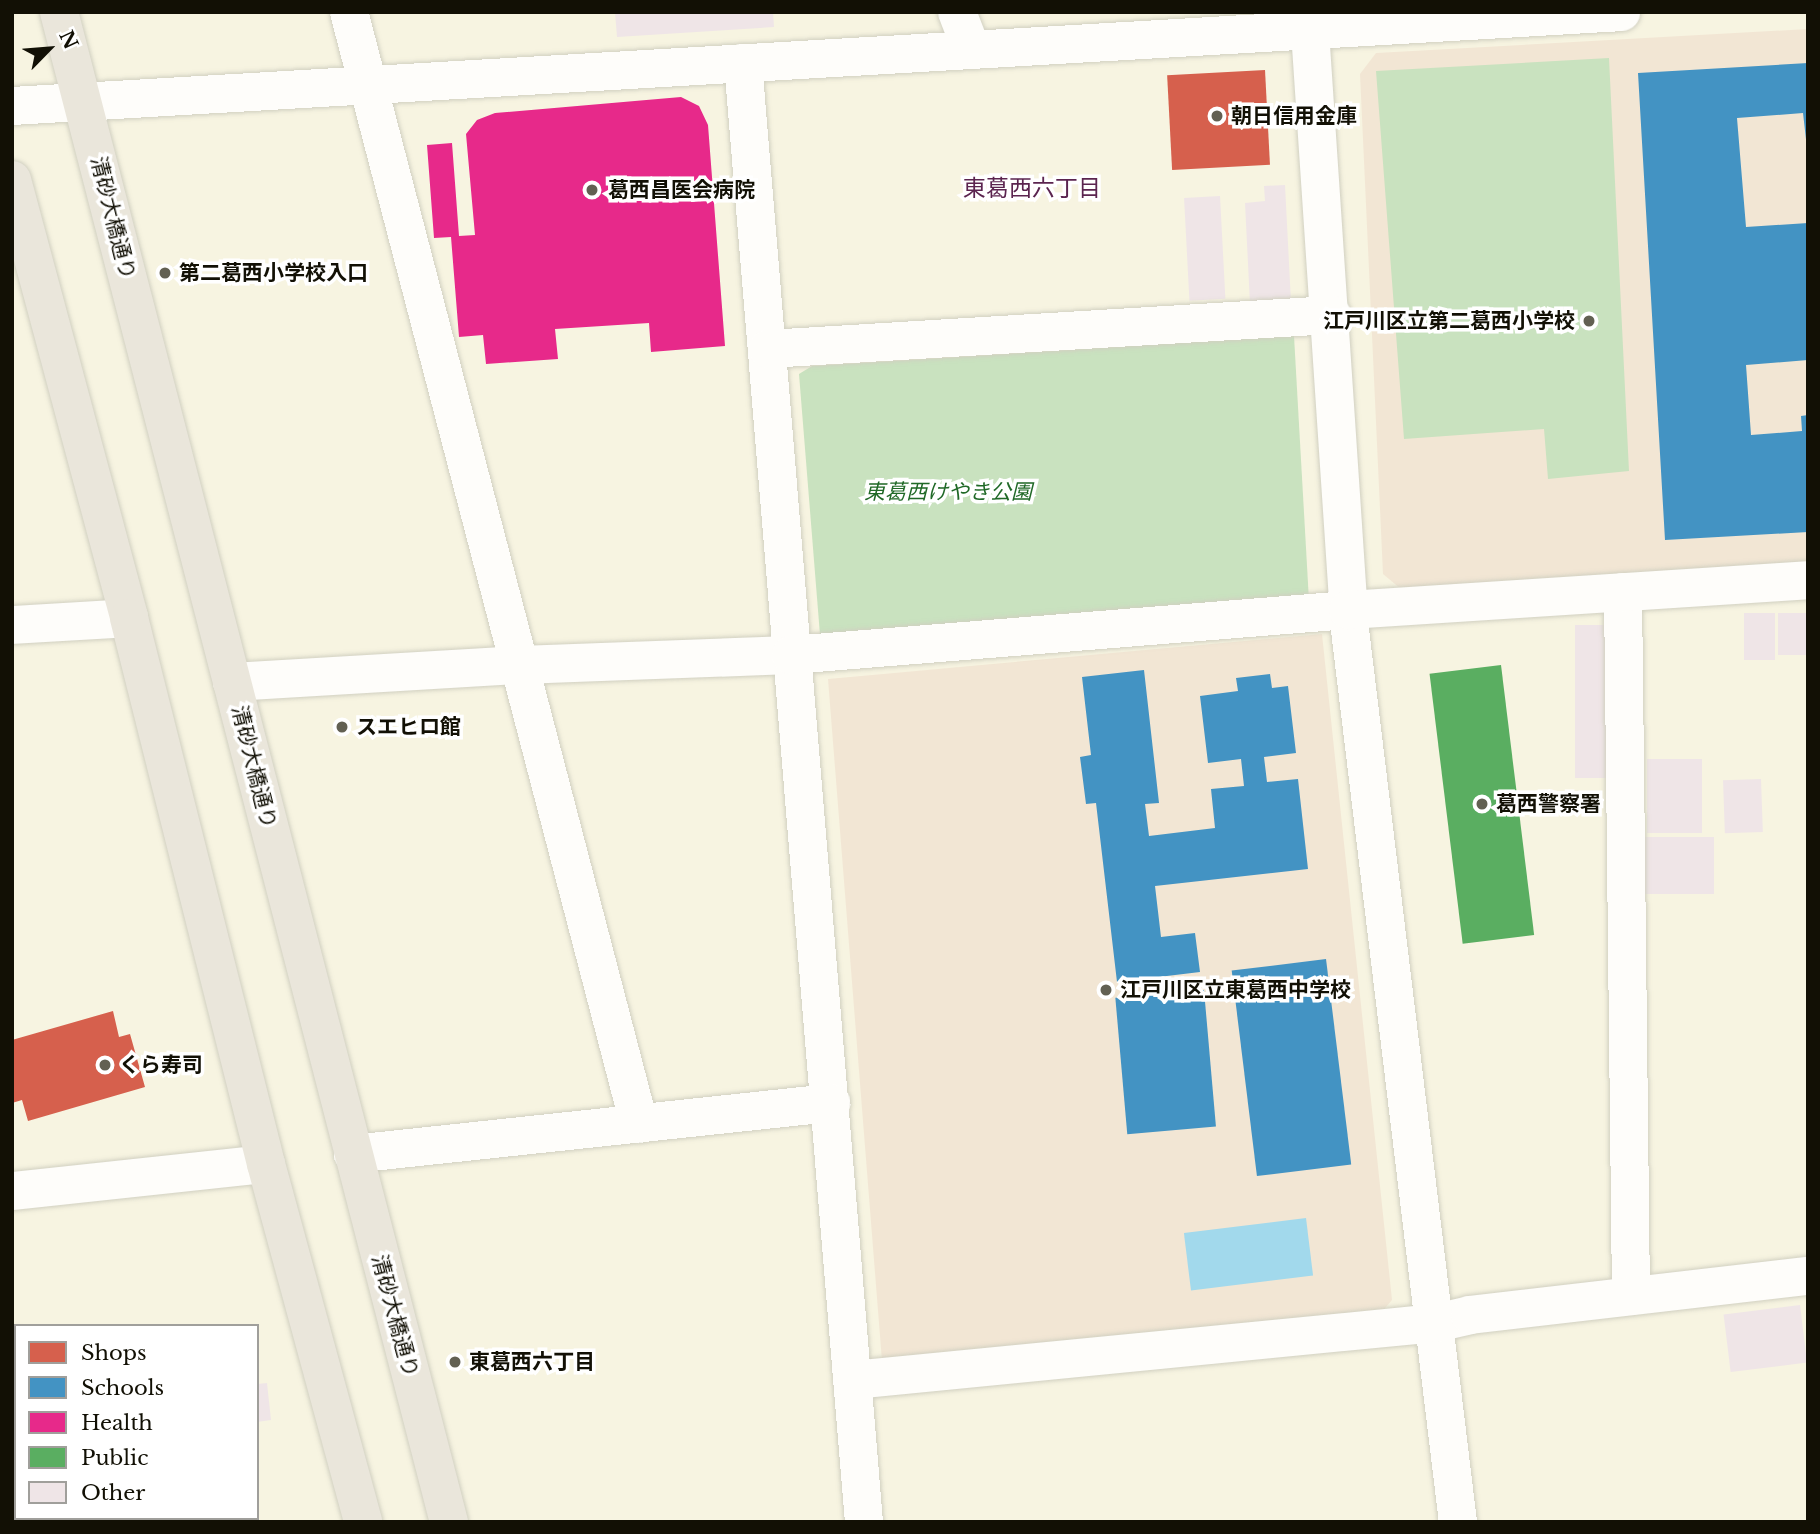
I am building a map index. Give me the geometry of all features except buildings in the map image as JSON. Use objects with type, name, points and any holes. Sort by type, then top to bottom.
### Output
[{"type":"main road","name":"清砂大橋通り","points":[[58,12],[449,1522]]},
{"type":"main road","points":[[12,180],[129,618],[266,1164],[363,1522]]},
{"type":"street","points":[[349,12],[639,1124]]},
{"type":"street","points":[[957,12],[971,49]]},
{"type":"street","points":[[12,106],[971,49],[1307,22],[1621,12]]},
{"type":"street","points":[[1307,22],[1332,315],[1348,610],[1436,1323],[1453,1521]]},
{"type":"street","points":[[743,63],[864,1522]]},
{"type":"street","points":[[768,349],[1332,315]]},
{"type":"street","points":[[232,682],[520,665],[791,655],[1348,610],[1808,580]]},
{"type":"street","points":[[1623,592],[1632,1296]]},
{"type":"street","points":[[12,625],[129,618]]},
{"type":"street","points":[[353,1154],[831,1103]]},
{"type":"street","points":[[12,1191],[266,1164]]},
{"type":"street","points":[[853,1380],[1436,1323],[1470,1315],[1808,1276]]},
{"type":"shaded area","name":"江戸川区立第二葛西小学校","points":[[1808,29],[1808,569],[1401,589],[1383,574],[1360,74],[1376,53]]},
{"type":"shaded area","name":"江戸川区立東葛西中学校","points":[[1322,634],[1392,1300],[1380,1314],[882,1361],[828,679]]},
{"type":"green space","points":[[1609,58],[1629,471],[1548,479],[1544,429],[1404,439],[1376,71]]},
{"type":"green space","name":"東葛西けやき公園","points":[[1294,336],[1309,601],[820,635],[799,374],[812,366]]},
{"type":"water","points":[[1306,1218],[1313,1276],[1191,1291],[1184,1233]]},
{"type":"place","name":"朝日信用金庫","points":[[1217,116]]},
{"type":"place","name":"葛西昌医会病院","points":[[592,190]]},
{"type":"place","name":"第二葛西小学校入口","points":[[165,273]]},
{"type":"place","name":"江戸川区立第二葛西小学校","points":[[1589,321]]},
{"type":"place","name":"スエヒロ館","points":[[342,727]]},
{"type":"place","name":"葛西警察署","points":[[1482,804]]},
{"type":"place","name":"江戸川区立東葛西中学校","points":[[1106,990]]},
{"type":"place","name":"くら寿司","points":[[105,1065]]},
{"type":"place","name":"東葛西六丁目","points":[[455,1362]]},
{"type":"district","name":"東葛西六丁目","points":[[1032,188]]}]
